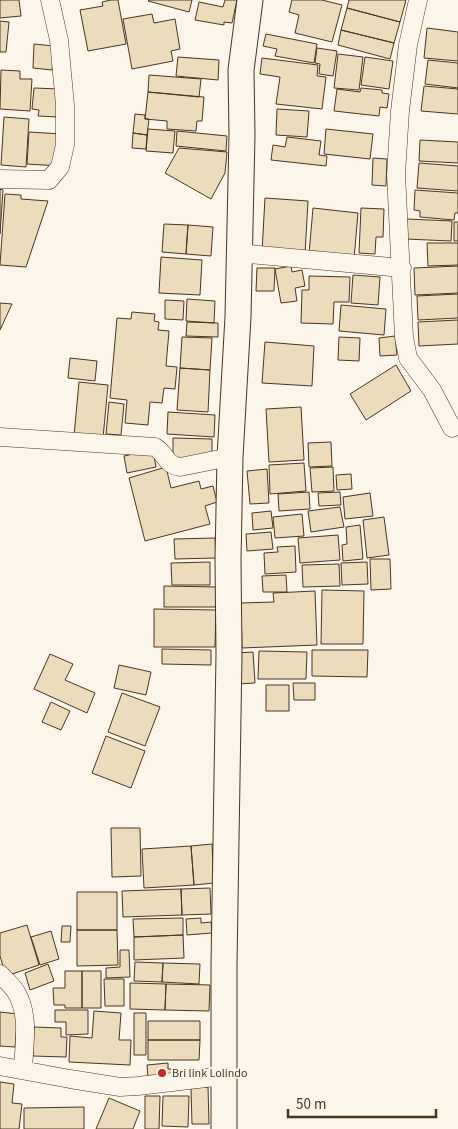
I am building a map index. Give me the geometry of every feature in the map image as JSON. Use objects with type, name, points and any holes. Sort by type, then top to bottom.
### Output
[{"type":"street","points":[[0,178],[49,180],[60,167],[65,145],[65,105],[59,40],[50,0]]},
{"type":"street","points":[[224,1129],[230,457],[238,327],[238,253],[242,135],[241,70],[250,0]]},
{"type":"street","points":[[418,0],[408,44],[396,174],[404,337],[408,358],[432,390],[452,428]]},
{"type":"street","points":[[238,253],[402,268]]},
{"type":"street","points":[[0,437],[155,447],[161,451],[173,466],[180,467],[230,457]]},
{"type":"street","points":[[0,974],[15,990],[25,1015],[23,1070]]},
{"type":"street","points":[[0,1066],[70,1080],[120,1087],[223,1076]]},
{"type":"building","points":[[0,0],[19,0],[21,16],[0,18]]},
{"type":"building","points":[[118,0],[126,44],[88,51],[80,10],[103,6],[102,2]]},
{"type":"building","points":[[149,0],[192,0],[189,12]]},
{"type":"building","points":[[225,0],[237,0],[232,23],[224,22],[224,25],[195,20],[199,2],[223,7]]},
{"type":"building","points":[[292,0],[322,0],[342,5],[332,42],[295,33],[299,15],[289,12]]},
{"type":"building","points":[[349,0],[406,0],[400,22],[347,8]]},
{"type":"building","points":[[347,8],[400,22],[394,43],[341,30]]},
{"type":"building","points":[[152,14],[154,23],[175,19],[180,49],[171,51],[173,61],[132,69],[123,19]]},
{"type":"building","points":[[0,21],[9,22],[6,52],[0,52]]},
{"type":"building","points":[[427,28],[458,32],[458,61],[424,58]]},
{"type":"building","points":[[341,30],[394,43],[390,59],[338,45]]},
{"type":"building","points":[[266,34],[317,44],[314,63],[275,56],[277,49],[263,46]]},
{"type":"building","points":[[34,44],[54,46],[52,70],[33,68]]},
{"type":"building","points":[[317,48],[337,51],[333,76],[319,74],[320,64],[315,63]]},
{"type":"building","points":[[338,54],[363,57],[359,90],[334,88]]},
{"type":"building","points":[[178,57],[219,60],[218,80],[176,76]]},
{"type":"building","points":[[365,57],[393,61],[389,89],[361,85]]},
{"type":"building","points":[[262,58],[318,65],[317,76],[326,77],[322,109],[276,104],[280,77],[260,74]]},
{"type":"building","points":[[428,60],[458,63],[458,88],[425,84]]},
{"type":"building","points":[[1,70],[20,71],[20,79],[32,79],[30,111],[0,109]]},
{"type":"building","points":[[149,75],[201,79],[199,97],[148,92]]},
{"type":"building","points":[[424,86],[458,89],[458,114],[421,111]]},
{"type":"building","points":[[34,88],[60,89],[58,117],[38,116],[39,110],[32,109]]},
{"type":"building","points":[[361,88],[382,90],[382,93],[389,94],[387,108],[380,107],[379,116],[334,111],[337,89],[360,92]]},
{"type":"building","points":[[148,92],[204,97],[202,121],[197,121],[196,131],[167,129],[167,121],[145,119]]},
{"type":"building","points":[[277,109],[309,111],[307,137],[276,135]]},
{"type":"building","points":[[135,114],[145,115],[145,119],[149,119],[147,135],[133,133]]},
{"type":"building","points":[[4,117],[29,119],[26,167],[1,165]]},
{"type":"building","points":[[148,129],[175,131],[173,153],[146,151]]},
{"type":"building","points":[[326,129],[373,134],[370,159],[324,154]]},
{"type":"building","points":[[177,131],[227,136],[226,151],[176,146]]},
{"type":"building","points":[[29,132],[62,134],[60,166],[27,164]]},
{"type":"building","points":[[133,133],[147,135],[146,149],[132,148]]},
{"type":"building","points":[[287,137],[321,141],[319,155],[327,156],[326,166],[271,160],[273,145],[285,147]]},
{"type":"building","points":[[420,140],[458,142],[458,163],[419,161]]},
{"type":"building","points":[[179,148],[227,152],[225,173],[211,199],[165,173]]},
{"type":"building","points":[[373,158],[387,159],[386,186],[372,185]]},
{"type":"building","points":[[419,163],[458,166],[458,191],[417,188]]},
{"type":"building","points":[[0,189],[3,190],[0,234]]},
{"type":"building","points":[[415,190],[458,193],[458,213],[455,213],[454,220],[420,217],[420,211],[414,210]]},
{"type":"building","points":[[5,194],[21,195],[21,199],[48,201],[26,267],[0,265]]},
{"type":"building","points":[[265,198],[308,201],[305,255],[262,252]]},
{"type":"building","points":[[313,208],[358,213],[354,259],[309,254]]},
{"type":"building","points":[[361,208],[384,209],[383,237],[376,237],[375,254],[359,253]]},
{"type":"building","points":[[407,219],[452,221],[451,241],[406,239]]},
{"type":"building","points":[[454,222],[458,222],[458,241],[454,241]]},
{"type":"building","points":[[164,224],[188,225],[186,254],[162,252]]},
{"type":"building","points":[[188,225],[213,227],[211,256],[186,254]]},
{"type":"building","points":[[427,243],[458,243],[458,265],[428,266]]},
{"type":"building","points":[[161,257],[202,260],[200,295],[159,293]]},
{"type":"building","points":[[291,266],[292,272],[302,270],[305,286],[295,288],[297,301],[281,303],[275,269]]},
{"type":"building","points":[[458,266],[458,293],[415,295],[414,268]]},
{"type":"building","points":[[257,268],[275,268],[274,291],[256,291]]},
{"type":"building","points":[[353,275],[380,277],[378,305],[351,303]]},
{"type":"building","points":[[309,276],[350,277],[349,302],[334,302],[333,324],[301,323],[302,290],[309,290]]},
{"type":"building","points":[[458,294],[458,318],[418,320],[417,296]]},
{"type":"building","points":[[187,299],[215,301],[214,323],[186,321]]},
{"type":"building","points":[[165,300],[184,301],[183,320],[165,319]]},
{"type":"building","points":[[0,303],[12,304],[0,330]]},
{"type":"building","points":[[341,305],[386,309],[384,335],[339,331]]},
{"type":"building","points":[[132,312],[155,314],[154,321],[159,322],[158,330],[169,331],[166,366],[177,367],[175,389],[164,388],[162,403],[150,402],[148,425],[125,423],[127,400],[110,398],[117,318],[131,319]]},
{"type":"building","points":[[458,320],[458,344],[419,346],[418,322]]},
{"type":"building","points":[[187,322],[218,323],[218,337],[186,336]]},
{"type":"building","points":[[395,336],[397,355],[380,356],[379,338]]},
{"type":"building","points":[[182,337],[212,338],[210,370],[180,368]]},
{"type":"building","points":[[339,337],[360,338],[359,361],[338,360]]},
{"type":"building","points":[[265,342],[314,346],[312,386],[262,383]]},
{"type":"building","points":[[70,358],[97,361],[95,381],[68,378]]},
{"type":"building","points":[[396,365],[411,391],[366,420],[350,394]]},
{"type":"building","points":[[180,368],[210,370],[208,412],[177,410]]},
{"type":"building","points":[[79,382],[108,385],[103,438],[74,436]]},
{"type":"building","points":[[109,402],[124,404],[121,435],[106,434]]},
{"type":"building","points":[[301,407],[304,460],[269,462],[266,409]]},
{"type":"building","points":[[168,412],[215,415],[214,437],[167,434]]},
{"type":"building","points":[[173,438],[212,439],[212,460],[173,460]]},
{"type":"building","points":[[331,442],[332,466],[309,467],[308,443]]},
{"type":"building","points":[[153,450],[156,467],[127,473],[124,456]]},
{"type":"building","points":[[304,463],[306,491],[270,494],[269,465]]},
{"type":"building","points":[[166,467],[171,488],[199,481],[201,489],[213,486],[217,502],[205,506],[210,524],[145,541],[129,478]]},
{"type":"building","points":[[333,467],[334,491],[312,492],[310,468]]},
{"type":"building","points":[[267,469],[269,503],[250,504],[247,471]]},
{"type":"building","points":[[351,474],[352,489],[337,490],[336,475]]},
{"type":"building","points":[[309,492],[310,509],[279,511],[278,494]]},
{"type":"building","points":[[340,492],[341,505],[319,506],[318,493]]},
{"type":"building","points":[[370,493],[373,516],[345,519],[343,497]]},
{"type":"building","points":[[340,507],[344,527],[311,532],[308,511]]},
{"type":"building","points":[[271,511],[273,528],[253,530],[252,513]]},
{"type":"building","points":[[302,514],[304,536],[275,538],[273,517]]},
{"type":"building","points":[[384,517],[389,555],[367,558],[363,520]]},
{"type":"building","points":[[360,525],[363,559],[343,561],[342,545],[347,544],[346,527]]},
{"type":"building","points":[[271,532],[273,549],[247,551],[246,534]]},
{"type":"building","points":[[338,535],[340,560],[300,563],[298,538]]},
{"type":"building","points":[[215,538],[216,558],[175,559],[174,539]]},
{"type":"building","points":[[295,546],[296,572],[265,574],[264,553],[278,552],[277,547]]},
{"type":"building","points":[[370,559],[390,559],[391,589],[371,590]]},
{"type":"building","points":[[210,562],[210,585],[172,585],[171,563]]},
{"type":"building","points":[[367,562],[368,584],[342,585],[341,563]]},
{"type":"building","points":[[339,564],[340,586],[303,587],[302,565]]},
{"type":"building","points":[[286,575],[287,592],[263,592],[262,576]]},
{"type":"building","points":[[164,586],[217,587],[217,607],[164,607]]},
{"type":"building","points":[[322,590],[364,591],[363,644],[321,644]]},
{"type":"building","points":[[315,591],[317,645],[242,648],[241,603],[274,602],[273,593]]},
{"type":"building","points":[[154,609],[216,610],[215,647],[154,647]]},
{"type":"building","points":[[162,649],[211,650],[211,665],[162,664]]},
{"type":"building","points":[[312,650],[368,650],[367,677],[312,676]]},
{"type":"building","points":[[259,651],[307,652],[306,679],[258,679]]},
{"type":"building","points":[[253,652],[255,683],[238,684],[236,653]]},
{"type":"building","points":[[50,654],[73,664],[65,680],[95,693],[87,713],[34,689]]},
{"type":"building","points":[[119,665],[151,672],[146,695],[114,688]]},
{"type":"building","points":[[293,683],[315,683],[315,700],[294,700]]},
{"type":"building","points":[[266,685],[289,685],[289,711],[266,711]]},
{"type":"building","points":[[122,693],[160,707],[145,746],[108,732]]},
{"type":"building","points":[[51,702],[70,711],[61,730],[42,722]]},
{"type":"building","points":[[106,736],[145,751],[131,788],[92,773]]},
{"type":"building","points":[[111,828],[140,828],[141,876],[112,877]]},
{"type":"building","points":[[212,844],[214,883],[194,885],[191,846]]},
{"type":"building","points":[[191,846],[194,885],[144,888],[142,849]]},
{"type":"building","points":[[210,888],[211,914],[182,915],[181,889]]},
{"type":"building","points":[[181,889],[182,915],[123,917],[122,891]]},
{"type":"building","points":[[77,892],[117,892],[117,930],[77,930]]},
{"type":"building","points":[[183,918],[183,935],[134,937],[133,919]]},
{"type":"building","points":[[201,918],[201,923],[211,922],[212,933],[187,935],[186,919]]},
{"type":"building","points":[[27,925],[39,965],[6,976],[0,956],[0,933]]},
{"type":"building","points":[[62,926],[71,926],[70,942],[61,942]]},
{"type":"building","points":[[77,930],[117,930],[118,965],[77,966]]},
{"type":"building","points":[[51,931],[59,959],[40,965],[31,937]]},
{"type":"building","points":[[183,935],[184,958],[134,960],[134,937]]},
{"type":"building","points":[[120,950],[129,950],[130,977],[106,978],[106,968],[120,967]]},
{"type":"building","points":[[135,962],[163,963],[162,982],[134,981]]},
{"type":"building","points":[[163,963],[200,964],[199,984],[162,982]]},
{"type":"building","points":[[48,964],[54,981],[30,990],[25,973]]},
{"type":"building","points":[[65,971],[82,971],[82,1008],[65,1008],[65,1005],[54,1005],[53,988],[65,988]]},
{"type":"building","points":[[82,971],[101,971],[101,1008],[82,1008]]},
{"type":"building","points":[[104,979],[124,979],[124,1006],[105,1006]]},
{"type":"building","points":[[130,983],[166,984],[165,1010],[130,1009]]},
{"type":"building","points":[[166,984],[210,985],[209,1011],[165,1010]]},
{"type":"building","points":[[55,1010],[88,1010],[88,1034],[66,1035],[66,1022],[55,1022]]},
{"type":"building","points":[[94,1011],[121,1013],[119,1040],[131,1040],[130,1065],[69,1062],[70,1036],[92,1038]]},
{"type":"building","points":[[0,1012],[18,1014],[15,1047],[0,1046]]},
{"type":"building","points":[[134,1013],[146,1013],[146,1055],[134,1055]]},
{"type":"building","points":[[148,1021],[200,1021],[200,1040],[148,1040]]},
{"type":"building","points":[[34,1027],[61,1028],[61,1037],[67,1037],[66,1057],[33,1056]]},
{"type":"building","points":[[148,1040],[200,1040],[199,1060],[148,1060]]},
{"type":"building","name":"Bri link Lolindo","points":[[168,1063],[168,1069],[176,1069],[176,1077],[148,1078],[147,1065]]},
{"type":"building","points":[[0,1082],[14,1084],[12,1103],[22,1104],[19,1129],[0,1129]]},
{"type":"building","points":[[208,1087],[209,1124],[192,1124],[191,1088]]},
{"type":"building","points":[[145,1096],[160,1096],[159,1129],[145,1129]]},
{"type":"building","points":[[163,1096],[189,1096],[188,1127],[162,1126]]},
{"type":"building","points":[[109,1098],[140,1111],[133,1129],[96,1129]]},
{"type":"building","points":[[84,1107],[84,1129],[24,1129],[24,1108]]},
{"type":"place","name":"Bri link Lolindo","points":[[162,1073]]}]
